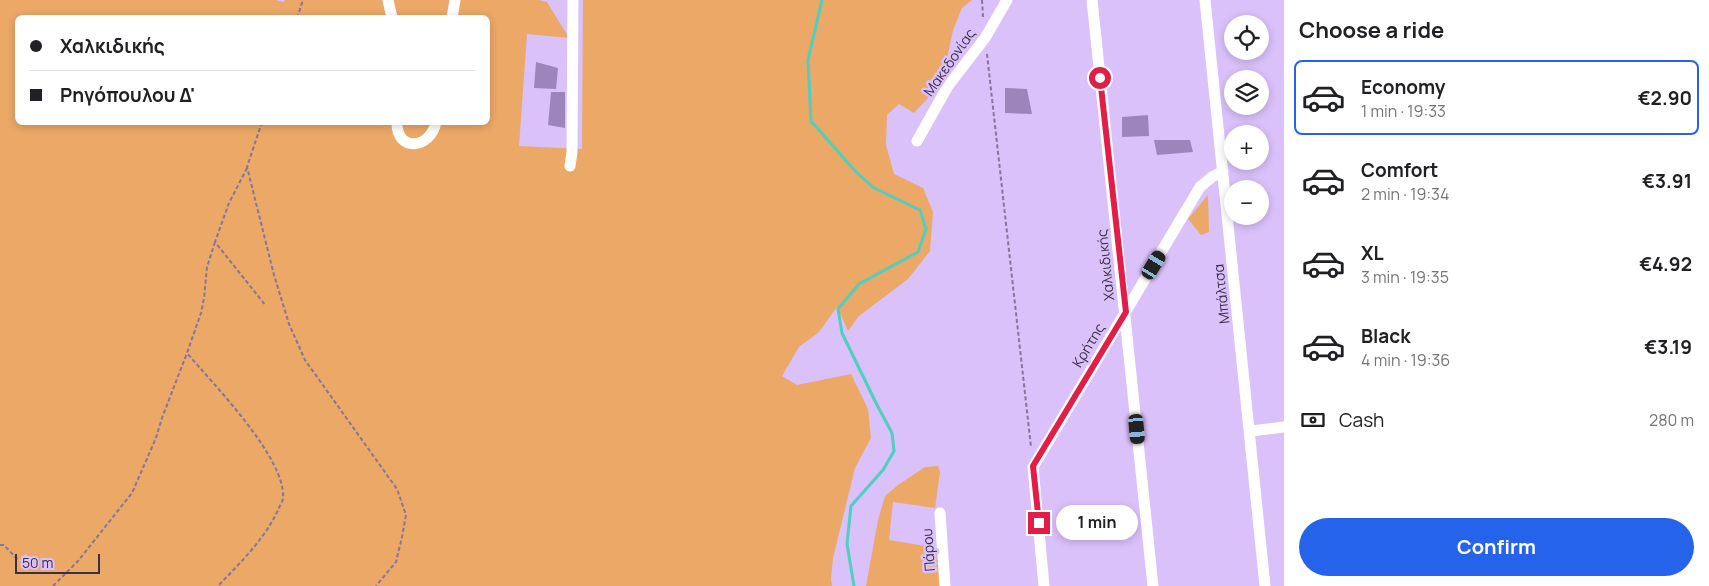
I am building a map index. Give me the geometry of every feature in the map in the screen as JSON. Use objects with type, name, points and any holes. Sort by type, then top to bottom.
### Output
[{"type":"street","points":[[388,0],[391,15]]},
{"type":"street","points":[[452,15],[455,0]]},
{"type":"street","points":[[570,166],[572,152],[574,0]]},
{"type":"street","name":"Μακεδονίας","points":[[917,140],[948,86],[985,38],[1007,0]]},
{"type":"street","name":"Χαλκιδικής","points":[[1092,0],[1126,312],[1153,586]]},
{"type":"street","name":"Μπάλτσα","points":[[1205,0],[1251,431],[1265,586]]},
{"type":"street","points":[[397,125],[400,138],[408,144],[415,144],[429,138],[435,130],[436,125]]},
{"type":"street","name":"Κρήτης","points":[[1044,586],[1033,466],[1200,187],[1223,170]]},
{"type":"street","points":[[1251,431],[1284,427]]},
{"type":"street","name":"Πάρου","points":[[940,513],[945,586]]},
{"type":"path","points":[[298,15],[303,0]]},
{"type":"path","points":[[985,38],[1031,447]]},
{"type":"path","points":[[53,586],[78,560],[132,493],[156,438],[187,353],[201,313],[207,267],[215,242],[229,203],[247,167],[261,125]]},
{"type":"path","points":[[247,167],[288,324],[305,360],[397,489],[406,516],[396,562],[376,586]]},
{"type":"path","points":[[215,242],[266,306]]},
{"type":"path","points":[[187,353],[259,439],[279,472],[283,498],[273,521],[253,550],[218,586]]},
{"type":"path","points":[[0,546],[4,545],[19,561]]},
{"type":"shaded area","points":[[0,0],[276,0],[283,2],[285,0],[539,0],[547,2],[569,38],[527,34],[519,146],[582,149],[583,0],[972,0],[962,8],[953,30],[942,83],[914,113],[899,104],[887,115],[886,145],[894,174],[923,188],[933,212],[930,251],[908,279],[859,316],[848,331],[837,307],[819,332],[799,347],[782,376],[797,385],[851,374],[868,409],[871,438],[855,468],[833,558],[832,586],[0,586]]},
{"type":"shaded area","points":[[1208,195],[1209,232],[1201,235],[1188,219]]},
{"type":"shaded area","points":[[938,466],[940,472],[935,508],[893,502],[889,540],[938,548],[940,586],[866,586],[878,520],[885,496],[925,467]]},
{"type":"building","points":[[536,62],[558,68],[556,89],[534,88]]},
{"type":"building","points":[[1005,88],[1027,89],[1032,114],[1005,113]]},
{"type":"building","points":[[551,92],[565,92],[565,128],[548,125]]},
{"type":"building","points":[[1148,115],[1149,136],[1122,137],[1122,117]]},
{"type":"building","points":[[1154,140],[1190,140],[1193,152],[1157,155]]},
{"type":"waterway","points":[[822,0],[808,60],[811,121],[856,172],[874,188],[920,210],[926,229],[918,252],[859,284],[838,309],[842,333],[892,433],[894,451],[883,470],[851,506],[847,544],[854,586]]},
{"type":"route","points":[[1039,523],[1033,466],[1126,312],[1100,78]]}]
